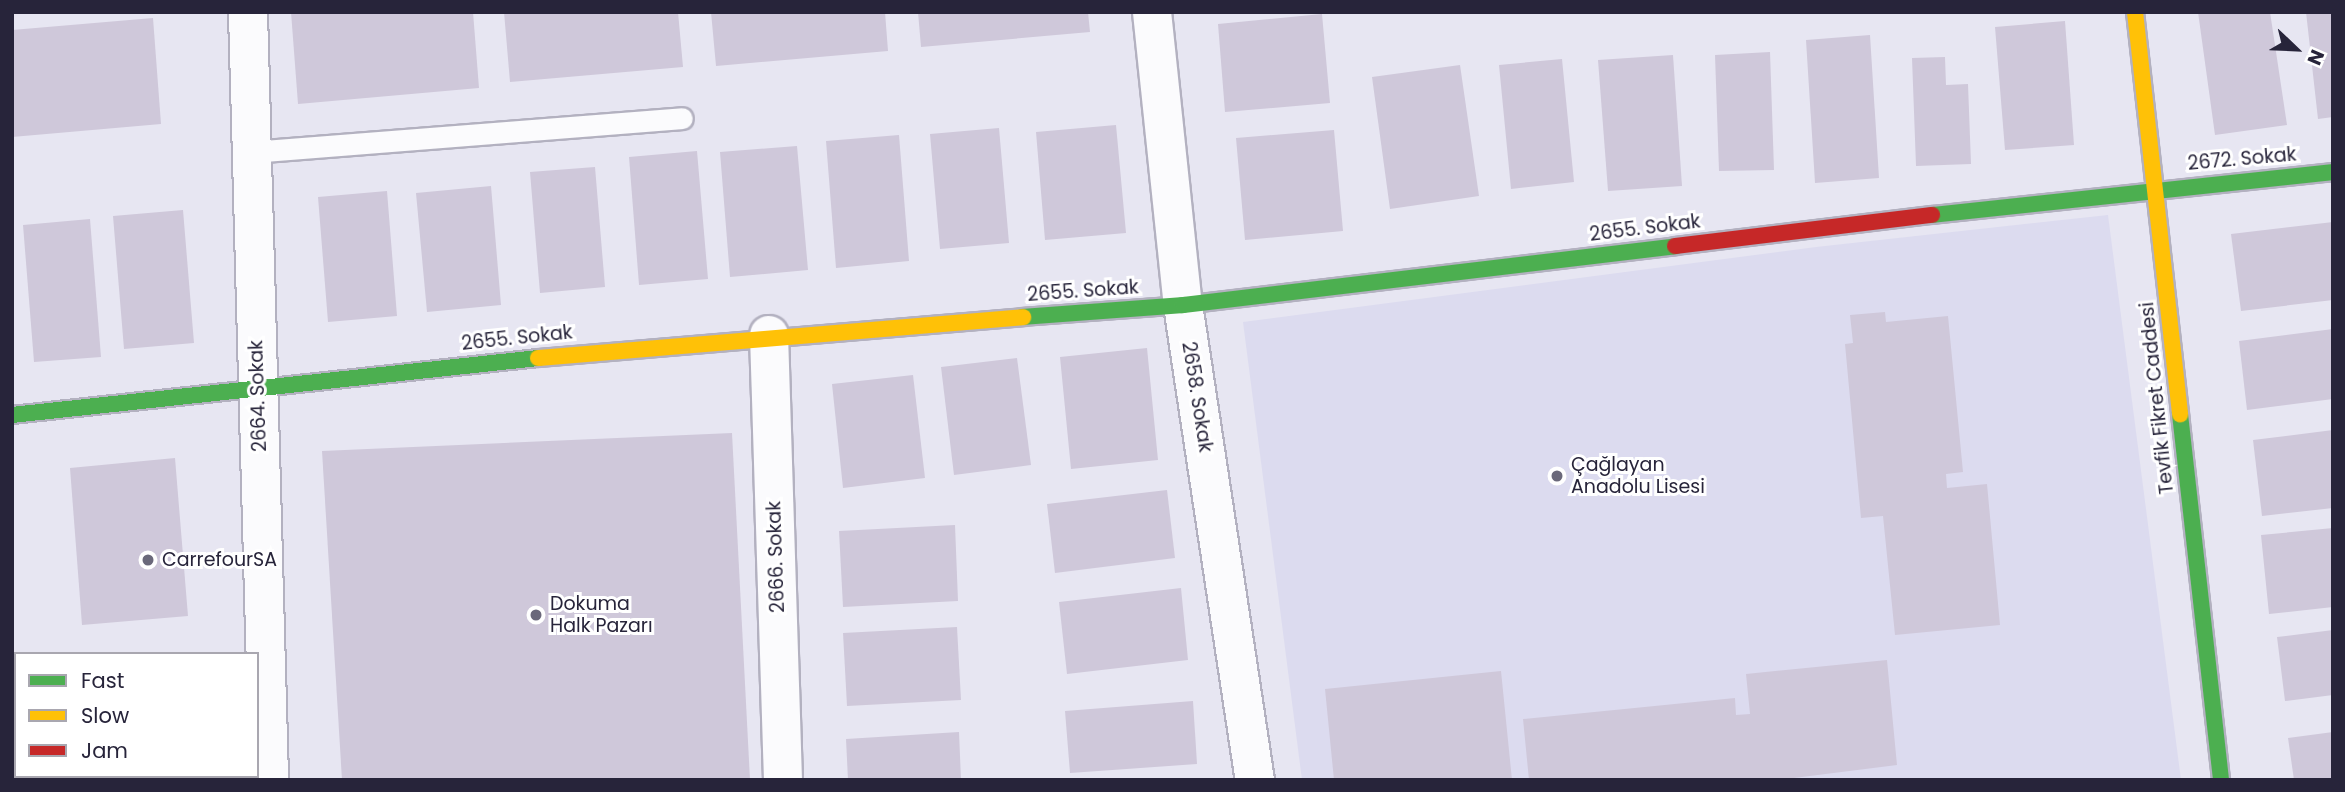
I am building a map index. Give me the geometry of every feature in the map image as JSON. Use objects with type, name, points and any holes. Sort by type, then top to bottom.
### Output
[{"type":"street","name":"2664. Sokak","points":[[248,12],[269,780]]},
{"type":"street","name":"2658. Sokak","points":[[1152,12],[1183,305],[1255,780]]},
{"type":"street","name":"Tevfik Fikret Caddesi","points":[[2135,12],[2221,780]]},
{"type":"street","name":"2672. Sokak","points":[[2154,188],[2333,172]]},
{"type":"street","name":"2655. Sokak","points":[[12,415],[258,385],[769,335],[1183,305],[2154,188]]},
{"type":"street","name":"2666. Sokak","points":[[769,335],[783,780]]},
{"type":"lane","points":[[252,152],[682,118]]},
{"type":"shaded area","name":"Çağlayan Anadolu Lisesi","points":[[2108,215],[2181,780],[1302,780],[1243,322],[1816,247]]},
{"type":"shaded area","points":[[12,659],[14,778],[227,780],[12,780]]},
{"type":"building","points":[[291,12],[473,12],[479,88],[298,104]]},
{"type":"building","points":[[504,12],[678,12],[683,67],[510,82]]},
{"type":"building","points":[[711,12],[885,12],[888,51],[716,66]]},
{"type":"building","points":[[918,12],[1088,12],[1090,32],[921,47]]},
{"type":"building","points":[[2198,12],[2270,12],[2287,125],[2215,135]]},
{"type":"building","points":[[2306,12],[2333,12],[2333,117],[2318,119]]},
{"type":"building","points":[[1322,14],[1330,103],[1225,112],[1218,24]]},
{"type":"building","points":[[153,18],[161,124],[12,137],[12,30]]},
{"type":"building","points":[[2065,21],[2074,145],[2005,150],[1995,27]]},
{"type":"building","points":[[1870,35],[1879,178],[1815,183],[1806,40]]},
{"type":"building","points":[[1770,52],[1774,170],[1719,171],[1715,55]]},
{"type":"building","points":[[1673,55],[1682,186],[1608,191],[1598,60]]},
{"type":"building","points":[[1945,57],[1946,85],[1968,84],[1971,164],[1916,166],[1912,58]]},
{"type":"building","points":[[1562,59],[1574,182],[1511,189],[1499,65]]},
{"type":"building","points":[[1460,65],[1479,196],[1390,209],[1372,77]]},
{"type":"building","points":[[1116,125],[1126,233],[1045,240],[1036,132]]},
{"type":"building","points":[[999,128],[1009,243],[940,249],[930,134]]},
{"type":"building","points":[[1334,130],[1343,231],[1245,240],[1236,138]]},
{"type":"building","points":[[899,135],[909,261],[836,268],[826,141]]},
{"type":"building","points":[[797,146],[808,270],[730,277],[720,152]]},
{"type":"building","points":[[697,151],[708,279],[639,285],[629,157]]},
{"type":"building","points":[[595,167],[605,287],[540,293],[530,172]]},
{"type":"building","points":[[491,186],[501,305],[427,312],[416,193]]},
{"type":"building","points":[[387,191],[397,316],[328,322],[318,197]]},
{"type":"building","points":[[183,210],[194,343],[124,349],[113,216]]},
{"type":"building","points":[[90,219],[101,357],[34,362],[23,225]]},
{"type":"building","points":[[2333,222],[2333,300],[2241,311],[2231,234]]},
{"type":"building","points":[[1885,312],[1886,322],[1948,316],[1963,472],[1946,474],[1947,488],[1987,484],[2000,625],[1895,635],[1883,516],[1861,518],[1845,344],[1853,343],[1850,315]]},
{"type":"building","points":[[2333,329],[2333,399],[2247,410],[2239,341]]},
{"type":"building","points":[[1147,348],[1158,460],[1071,469],[1060,357]]},
{"type":"building","points":[[1017,358],[1031,465],[954,475],[941,367]]},
{"type":"building","points":[[913,375],[925,478],[843,488],[832,384]]},
{"type":"building","points":[[2333,430],[2333,508],[2262,516],[2253,440]]},
{"type":"building","name":"Dokuma Halk Pazarı","points":[[732,433],[750,780],[342,780],[322,451]]},
{"type":"building","points":[[175,458],[188,616],[82,625],[70,468]]},
{"type":"building","points":[[1167,490],[1175,558],[1055,573],[1047,504]]},
{"type":"building","points":[[955,525],[958,601],[843,607],[839,531]]},
{"type":"building","points":[[2333,528],[2333,607],[2269,614],[2261,535]]},
{"type":"building","points":[[1181,588],[1188,660],[1067,674],[1059,602]]},
{"type":"building","points":[[957,627],[961,700],[847,706],[843,633]]},
{"type":"building","points":[[2333,630],[2333,695],[2285,701],[2277,637]]},
{"type":"building","points":[[1887,660],[1897,765],[1778,780],[1529,780],[1523,719],[1735,698],[1736,715],[1750,714],[1746,674]]},
{"type":"building","points":[[1501,671],[1512,780],[1334,780],[1325,689]]},
{"type":"building","points":[[1193,701],[1197,764],[1070,773],[1065,711]]},
{"type":"building","points":[[959,732],[961,780],[848,780],[846,739]]},
{"type":"building","points":[[2333,732],[2333,780],[2294,780],[2288,738]]},
{"type":"building","points":[[12,760],[14,778],[94,780],[12,780]]},
{"type":"traffic: fast","points":[[1932,215],[2333,172]]},
{"type":"traffic: fast","points":[[1023,317],[1183,305],[1675,246]]},
{"type":"traffic: fast","points":[[12,415],[538,358]]},
{"type":"traffic: fast","points":[[2180,414],[2221,780]]},
{"type":"traffic: slow","points":[[2135,12],[2180,414]]},
{"type":"traffic: slow","points":[[538,358],[1023,317]]},
{"type":"traffic: jam","points":[[1675,246],[1932,215]]},
{"type":"place","name":"Çağlayan Anadolu Lisesi","points":[[1557,476]]},
{"type":"place","name":"CarrefourSA","points":[[148,560]]},
{"type":"place","name":"Dokuma Halk Pazarı","points":[[536,615]]}]
